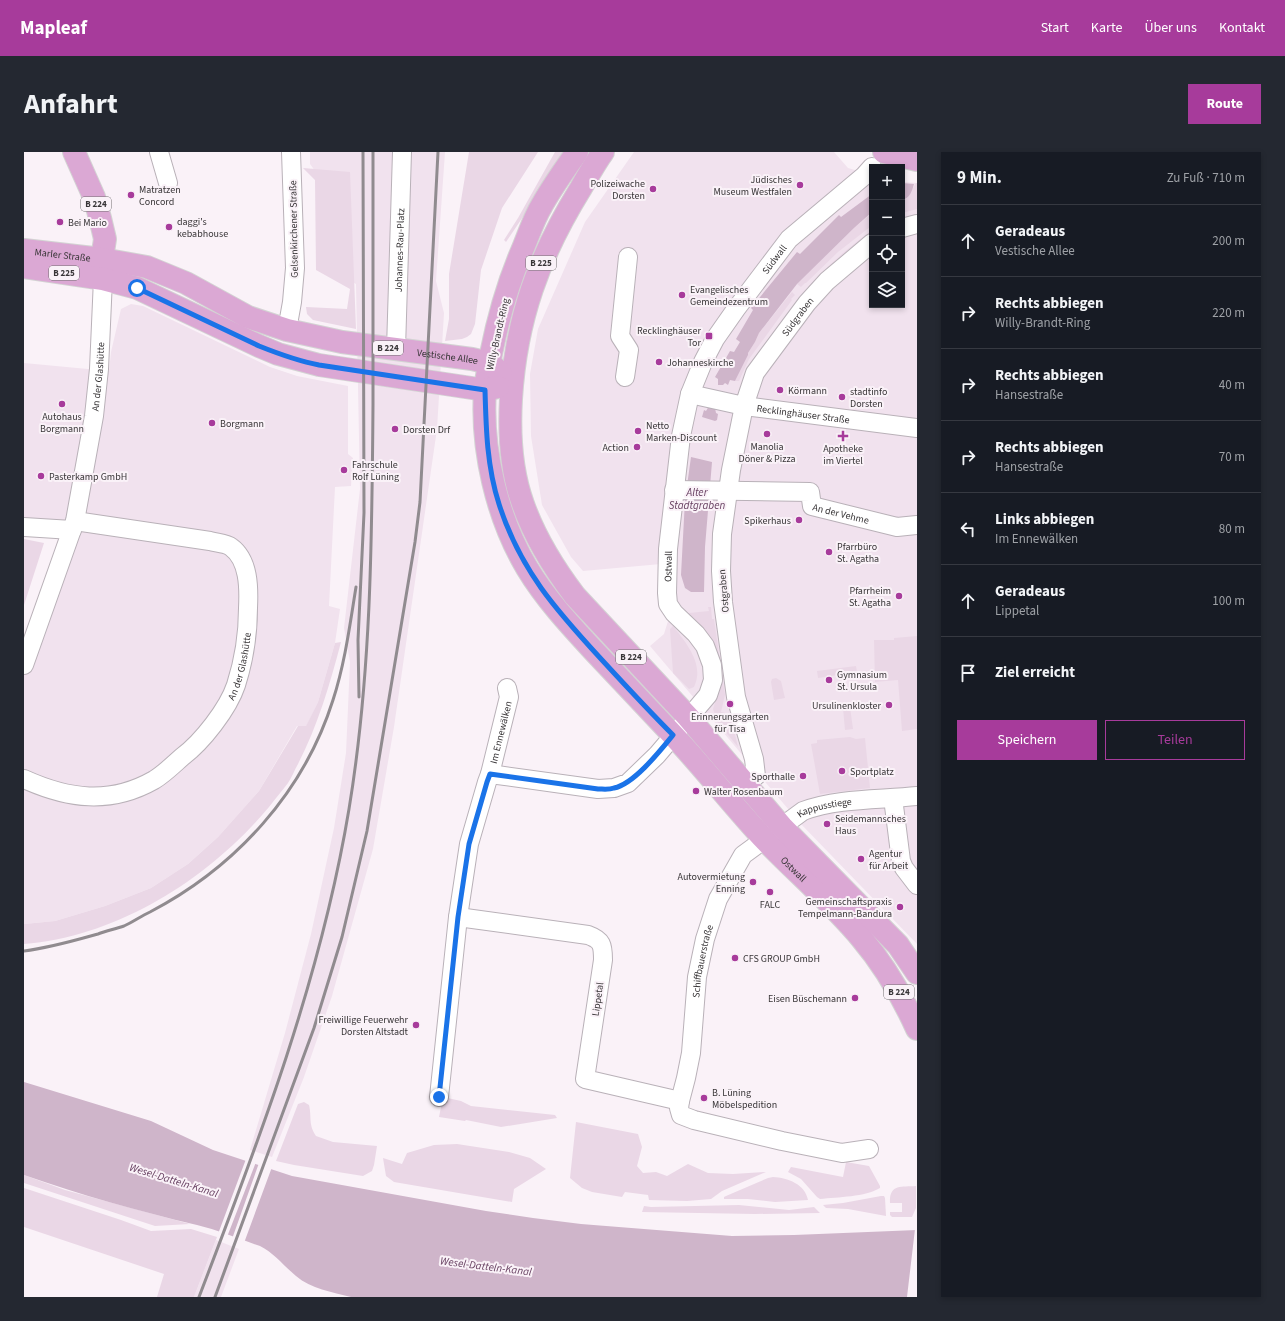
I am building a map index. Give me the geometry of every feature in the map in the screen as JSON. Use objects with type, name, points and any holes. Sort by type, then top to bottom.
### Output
[{"type":"main road","name":"B 224","points":[[74,152],[94,197],[100,218],[105,239],[102,269]]},
{"type":"main road","name":"Willy-Brandt-Ring","points":[[577,152],[541,206],[509,283],[499,316],[485,390],[487,444],[495,490],[510,534],[526,567],[552,604],[578,634],[673,735]]},
{"type":"main road","name":"B 225","points":[[512,383],[522,322],[536,276],[566,212],[604,152]]},
{"type":"main road","name":"Südwall","points":[[885,152],[917,160]]},
{"type":"main road","name":"Marler Straße","points":[[24,250],[102,269]]},
{"type":"main road","name":"Vestische Allee","points":[[102,269],[138,265],[172,276],[248,316],[287,330],[342,342],[472,359],[489,363],[512,383]]},
{"type":"main road","name":"Marler Straße","points":[[24,267],[102,269]]},
{"type":"main road","points":[[102,269],[137,288],[259,346],[297,360],[319,365],[485,390],[512,383]]},
{"type":"main road","points":[[152,294],[180,297],[239,325],[271,338],[280,336],[287,330]]},
{"type":"main road","name":"B 224","points":[[512,383],[510,419],[516,477],[523,503],[533,529],[546,555],[559,576],[575,596],[688,717]]},
{"type":"main road","name":"Ostwall","points":[[688,717],[773,833],[864,940],[894,982],[917,1029]]},
{"type":"main road","name":"Ostwall","points":[[673,735],[773,833],[898,945],[917,972]]},
{"type":"street","points":[[159,152],[168,183]]},
{"type":"street","name":"Gelsenkirchener Straße","points":[[287,330],[292,302],[295,268],[291,152]]},
{"type":"street","name":"Johannes-Rau-Platz","points":[[396,349],[402,152]]},
{"type":"street","name":"Südwall","points":[[875,164],[885,152]]},
{"type":"street","name":"Südwall","points":[[692,389],[702,362],[729,318],[789,239],[869,170]]},
{"type":"street","points":[[905,227],[917,224]]},
{"type":"street","name":"Südgraben","points":[[742,414],[756,373],[807,304],[827,281],[869,246]]},
{"type":"street","points":[[625,377],[629,350],[620,336],[628,257]]},
{"type":"street","name":"An der Glashütte","points":[[24,665],[74,526],[94,416],[98,381],[102,269]]},
{"type":"street","name":"Recklinghäuser Straße","points":[[692,389],[742,414],[917,428]]},
{"type":"street","name":"Ostwall","points":[[673,735],[708,695],[713,680],[711,658],[705,646],[696,634],[677,618],[668,604],[667,593],[667,567],[678,490],[681,436],[692,389]]},
{"type":"street","name":"Ostgraben","points":[[742,414],[731,470],[722,491],[721,571],[723,602],[736,697],[754,759],[756,776]]},
{"type":"street","points":[[678,490],[722,491]]},
{"type":"street","name":"An der Vehme","points":[[722,491],[810,492],[812,506],[897,527],[917,525]]},
{"type":"street","name":"An der Glashütte","points":[[24,779],[59,793],[83,797],[107,796],[133,790],[155,779],[192,749],[208,732],[223,711],[236,687],[243,659],[248,630],[247,574],[238,554],[230,546],[210,541],[74,526]]},
{"type":"street","points":[[24,527],[74,526]]},
{"type":"street","name":"Im Ennewälken","points":[[458,917],[469,844],[490,774],[509,697],[507,688]]},
{"type":"street","points":[[490,774],[598,789],[614,788],[628,783],[657,755],[673,735]]},
{"type":"street","name":"Kappusstiege","points":[[773,833],[803,811],[814,807],[864,800],[917,796]]},
{"type":"street","points":[[893,798],[901,861],[904,868],[917,885]]},
{"type":"street","name":"Schiffbauerstraße","points":[[680,1101],[691,1053],[697,977],[704,939],[718,899],[743,855],[773,833]]},
{"type":"street","points":[[439,1097],[458,917]]},
{"type":"street","name":"Lippetal","points":[[458,917],[595,937],[600,942],[603,950],[585,1079],[680,1101]]},
{"type":"street","points":[[680,1101],[679,1108],[682,1115],[694,1120],[782,1141],[842,1153],[869,1149]]},
{"type":"shaded area","points":[[310,152],[445,152],[436,281],[444,313],[437,429],[394,727],[373,849],[332,996],[304,1077],[272,1157],[250,1150],[285,1033],[311,934],[334,828],[346,753],[350,662],[344,628],[360,489],[356,284],[327,268],[324,183],[310,164]]},
{"type":"shaded area","points":[[469,152],[538,152],[502,208],[481,270],[475,324],[471,334],[462,339],[445,341],[449,319],[449,274]]},
{"type":"shaded area","points":[[555,152],[567,152],[506,242],[504,240]]},
{"type":"shaded area","points":[[634,152],[834,152],[848,168],[869,174],[869,308],[905,308],[905,182],[917,183],[917,944],[800,823],[650,646],[664,634],[668,621],[660,594],[661,564],[583,571],[571,557],[542,505],[531,436],[530,374],[538,329],[585,222]]},
{"type":"shaded area","points":[[303,168],[350,172],[356,329],[313,320],[307,314],[306,307],[347,309],[350,289],[316,270],[315,180]]},
{"type":"shaded area","points":[[917,183],[917,209],[905,212],[905,199]]},
{"type":"shaded area","points":[[869,216],[869,228],[838,252],[801,287],[797,284],[854,228]]},
{"type":"shaded area","points":[[869,232],[869,239],[810,289],[808,287],[838,257]]},
{"type":"shaded area","points":[[792,292],[795,295],[791,299],[792,300],[749,359],[739,381],[735,381],[759,333]]},
{"type":"shaded area","points":[[131,304],[143,306],[270,367],[297,376],[348,386],[348,454],[353,458],[351,486],[335,487],[329,606],[340,609],[335,643],[318,702],[306,727],[297,726],[259,791],[218,837],[188,864],[151,888],[105,906],[55,921],[24,924],[24,652],[71,530],[24,527],[24,363],[109,371],[111,352],[121,309]]},
{"type":"shaded area","points":[[24,539],[44,543],[24,605]]},
{"type":"shaded area","points":[[708,607],[711,607],[712,619],[714,619],[725,695],[721,712],[730,714],[738,747],[718,723],[713,709],[721,684],[685,616],[689,613],[709,611]]},
{"type":"shaded area","points":[[673,626],[683,639],[696,662],[697,678],[694,687],[689,689],[673,673],[670,629]]},
{"type":"shaded area","points":[[917,636],[917,729],[902,731],[898,680],[875,682],[874,640],[894,640],[894,638]]},
{"type":"shaded area","points":[[341,642],[323,704],[312,734],[298,764],[288,783],[269,807],[245,833],[219,857],[190,880],[160,900],[94,930],[59,939],[24,944],[24,924],[55,921],[105,906],[151,888],[188,864],[218,837],[259,791],[298,726],[306,726],[318,702],[335,643]]},
{"type":"shaded area","points":[[856,666],[857,672],[818,678],[817,671]]},
{"type":"shaded area","points":[[776,678],[781,681],[785,698],[774,700],[771,682],[772,679]]},
{"type":"shaded area","points":[[850,707],[853,729],[845,730],[843,708]]},
{"type":"shaded area","name":"Sportplatz","points":[[850,737],[856,739],[865,738],[870,788],[820,794],[811,744],[817,743],[817,740]]},
{"type":"shaded area","points":[[443,1097],[461,1101],[471,1106],[555,1115],[557,1118],[501,1127],[466,1120],[439,1117]]},
{"type":"shaded area","points":[[304,1102],[309,1105],[311,1124],[316,1136],[333,1142],[377,1146],[372,1171],[363,1176],[276,1161],[298,1104]]},
{"type":"shaded area","points":[[576,1122],[638,1134],[642,1147],[637,1166],[643,1173],[656,1172],[667,1176],[688,1164],[708,1173],[733,1174],[766,1172],[722,1191],[711,1199],[687,1201],[649,1200],[648,1195],[625,1192],[622,1197],[592,1192],[582,1188],[570,1178]]},
{"type":"shaded area","points":[[457,1144],[509,1152],[530,1158],[546,1169],[514,1189],[512,1202],[394,1182],[386,1176],[383,1158],[402,1164],[407,1153],[434,1145]]},
{"type":"shaded area","points":[[846,1162],[869,1166],[880,1188],[859,1195],[820,1199],[801,1179],[788,1172],[791,1167],[843,1177]]},
{"type":"shaded area","points":[[24,1175],[65,1190],[190,1224],[155,1226],[24,1183]]},
{"type":"shaded area","points":[[773,1177],[790,1180],[800,1186],[806,1194],[808,1200],[775,1202],[748,1199],[724,1199],[726,1196]]},
{"type":"shaded area","points":[[916,1186],[916,1208],[912,1217],[892,1217],[890,1212],[902,1212],[902,1203],[890,1203],[892,1192],[901,1187]]},
{"type":"shaded area","points":[[24,1188],[151,1231],[191,1229],[217,1237],[194,1297],[157,1297],[164,1274],[24,1227]]},
{"type":"shaded area","points":[[884,1196],[885,1198],[886,1216],[848,1209],[826,1208],[823,1205],[843,1203]]},
{"type":"shaded area","points":[[739,1205],[789,1210],[814,1207],[820,1213],[755,1214],[642,1212],[644,1206]]},
{"type":"shaded area","points":[[216,1240],[239,1249],[221,1297],[194,1297]]},
{"type":"water","points":[[905,183],[914,184],[909,196],[905,199]]},
{"type":"water","points":[[869,196],[869,215],[797,284],[759,333],[735,381],[730,380],[728,385],[725,383],[723,385],[718,385],[718,379],[715,377],[730,351],[734,352],[740,342],[736,339],[753,310],[751,308],[797,252],[800,254],[839,215],[841,217]]},
{"type":"water","points":[[709,406],[715,408],[716,413],[718,414],[717,420],[715,421],[702,417],[704,410],[706,411]]},
{"type":"water","name":"Alter Stadtgraben","points":[[691,457],[712,462],[705,547],[704,592],[691,592],[685,588],[681,575],[685,500]]},
{"type":"water","name":"Wesel-Datteln-Kanal","points":[[24,1082],[151,1121],[213,1150],[292,1176],[486,1211],[581,1224],[732,1236],[917,1230],[917,1297],[351,1297],[322,1290],[308,1284],[260,1246],[213,1229],[110,1202],[24,1175]]},
{"type":"pier","points":[[246,1159],[256,1162],[227,1237],[218,1234]]},
{"type":"pier","points":[[259,1163],[272,1167],[244,1243],[232,1239]]},
{"type":"pier","points":[[917,1228],[917,1297],[907,1297],[915,1229]]},
{"type":"railway","points":[[359,697],[358,640],[364,513],[363,152]]},
{"type":"railway","points":[[199,1297],[266,1117],[305,996],[337,872],[349,809],[362,709],[371,557],[373,405],[373,152]]},
{"type":"railway","points":[[215,1297],[314,1028],[342,937],[367,831],[415,542],[420,502],[438,152]]},
{"type":"railway","points":[[24,951],[70,942],[131,923],[181,894],[211,873],[263,824],[285,796],[304,766],[320,734],[333,700],[341,672],[356,587]]},
{"type":"place","name":"Jüdisches Museum Westfalen","points":[[800,185]]},
{"type":"place","name":"Polizeiwache Dorsten","points":[[653,189]]},
{"type":"place","name":"Matratzen Concord","points":[[131,195]]},
{"type":"place","name":"Bei Mario","points":[[60,222]]},
{"type":"place","name":"daggi's kebabhouse","points":[[169,227]]},
{"type":"place","name":"Evangelisches Gemeindezentrum","points":[[682,295]]},
{"type":"place","name":"Recklinghäuser Tor","points":[[709,336]]},
{"type":"place","name":"Johanneskirche","points":[[659,362]]},
{"type":"place","name":"Körmann","points":[[780,390]]},
{"type":"place","name":"stadtinfo Dorsten","points":[[842,397]]},
{"type":"place","name":"Autohaus Borgmann","points":[[62,404]]},
{"type":"place","name":"Borgmann","points":[[212,423]]},
{"type":"place","name":"Dorsten Drf","points":[[395,429]]},
{"type":"place","name":"Netto Marken-Discount","points":[[638,431]]},
{"type":"place","name":"Manolia Döner & Pizza","points":[[767,434]]},
{"type":"place","name":"Apotheke im Viertel","points":[[843,436]]},
{"type":"place","name":"Action","points":[[637,447]]},
{"type":"place","name":"Fahrschule Rolf Lüning","points":[[344,470]]},
{"type":"place","name":"Pasterkamp GmbH","points":[[41,476]]},
{"type":"place","name":"Spikerhaus","points":[[799,520]]},
{"type":"place","name":"Pfarrbüro St. Agatha","points":[[829,552]]},
{"type":"place","name":"Pfarrheim St. Agatha","points":[[899,596]]},
{"type":"place","name":"Gymnasium St. Ursula","points":[[829,680]]},
{"type":"place","name":"Erinnerungsgarten für Tisa","points":[[730,704]]},
{"type":"place","name":"Ursulinenkloster","points":[[889,705]]},
{"type":"place","name":"Sportplatz","points":[[842,771]]},
{"type":"place","name":"Sporthalle","points":[[803,776]]},
{"type":"place","name":"Walter Rosenbaum","points":[[696,791]]},
{"type":"place","name":"Seidemannsches Haus","points":[[827,824]]},
{"type":"place","name":"Agentur für Arbeit","points":[[861,859]]},
{"type":"place","name":"Autovermietung Enning","points":[[753,882]]},
{"type":"place","name":"FALC","points":[[770,892]]},
{"type":"place","name":"Gemeinschaftspraxis Tempelmann-Bandura","points":[[900,907]]},
{"type":"place","name":"CFS GROUP GmbH","points":[[735,958]]},
{"type":"place","name":"Eisen Büschemann","points":[[855,998]]},
{"type":"place","name":"Freiwillige Feuerwehr Dorsten Altstadt","points":[[416,1025]]},
{"type":"place","name":"B. Lüning Möbelspedition","points":[[704,1098]]},
{"type":"route","points":[[137,288],[259,346],[297,360],[319,365],[485,390],[487,444],[495,490],[510,534],[526,567],[538,586],[578,634],[673,735],[657,755],[628,783],[614,788],[598,789],[490,774],[469,844],[458,917],[439,1097]]}]
